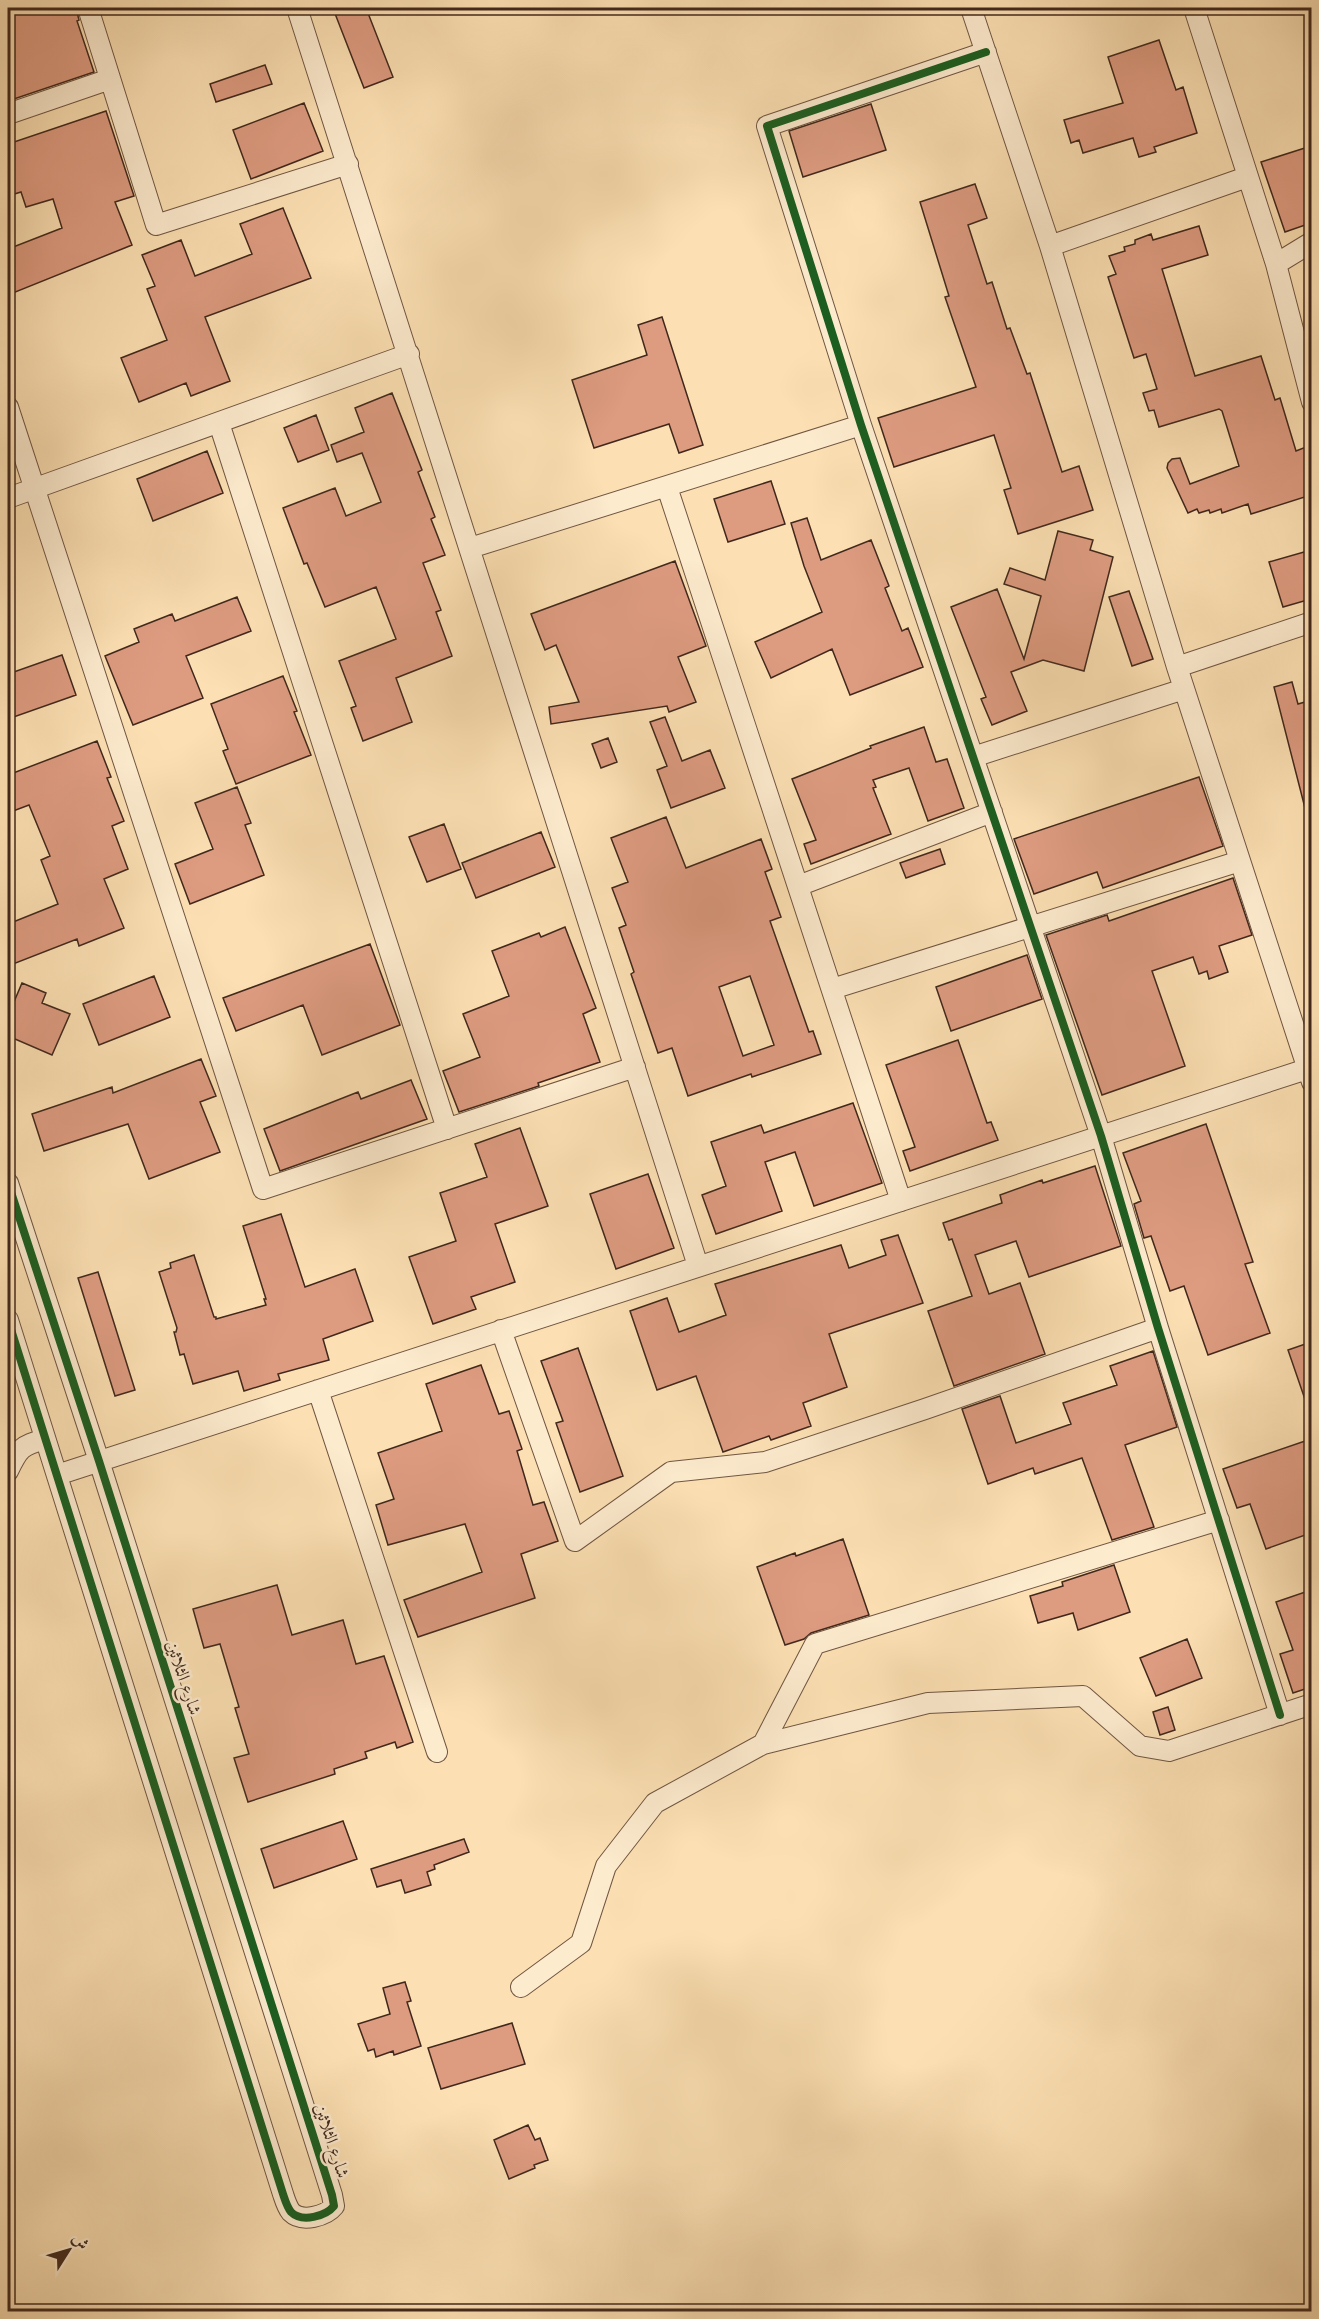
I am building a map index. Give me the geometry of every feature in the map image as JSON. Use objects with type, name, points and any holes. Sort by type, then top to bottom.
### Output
[{"type":"street","points":[[88,8],[156,225],[348,164]]},
{"type":"street","points":[[297,8],[698,1266]]},
{"type":"street","points":[[57,1475],[1101,1136],[1310,1076],[1177,667],[1050,246],[970,8]]},
{"type":"street","points":[[1194,8],[1276,264],[1311,402]]},
{"type":"street","points":[[986,52],[767,126],[861,425],[1101,1136],[1158,1328],[1280,1715]]},
{"type":"street","points":[[8,114],[110,79]]},
{"type":"street","points":[[1050,246],[1247,177]]},
{"type":"street","points":[[1276,264],[1311,242]]},
{"type":"street","points":[[8,498],[409,354]]},
{"type":"street","points":[[8,407],[263,1189],[635,1067]]},
{"type":"street","points":[[219,423],[447,1129]]},
{"type":"street","points":[[470,548],[861,425]]},
{"type":"street","points":[[667,487],[901,1201]]},
{"type":"street","points":[[1177,667],[1311,622]]},
{"type":"street","points":[[973,757],[1184,689]]},
{"type":"street","points":[[798,886],[992,812]]},
{"type":"street","points":[[832,989],[1240,861]]},
{"type":"street","name":"شارع الثلاثين","points":[[8,1183],[99,1461],[332,2195],[334,2206],[329,2213],[317,2217],[296,2216],[283,2194],[8,1320]]},
{"type":"street","points":[[501,1330],[575,1540],[671,1472],[765,1461],[925,1409],[1158,1328]]},
{"type":"street","points":[[318,1390],[436,1752]]},
{"type":"street","points":[[8,1472],[15,1457],[25,1445],[45,1439]]},
{"type":"street","points":[[764,1744],[815,1644],[1219,1520]]},
{"type":"street","points":[[521,1987],[580,1943],[606,1866],[655,1803],[764,1744],[928,1703],[1083,1696],[1140,1746],[1169,1751],[1311,1704]]},
{"type":"building","points":[[8,8],[76,8],[79,20],[77,21],[94,72],[8,101]]},
{"type":"building","points":[[344,8],[366,8],[393,77],[364,88],[334,11]]},
{"type":"building","points":[[1159,40],[1176,90],[1183,87],[1197,133],[1154,147],[1156,152],[1139,157],[1133,138],[1083,153],[1079,140],[1071,143],[1064,120],[1123,103],[1108,57]]},
{"type":"building","points":[[265,65],[272,84],[216,102],[210,84]]},
{"type":"building","points":[[304,103],[323,151],[251,179],[233,130]]},
{"type":"building","points":[[871,104],[886,150],[803,177],[789,131]]},
{"type":"building","points":[[106,111],[134,196],[115,202],[132,245],[8,295],[8,249],[62,228],[53,199],[26,207],[21,192],[8,196],[8,144]]},
{"type":"building","points":[[1311,146],[1311,223],[1285,232],[1261,162]]},
{"type":"building","points":[[975,184],[987,218],[968,225],[987,284],[992,282],[1007,329],[1010,328],[1027,374],[1030,373],[1062,472],[1079,466],[1093,510],[1018,534],[1004,490],[1011,488],[994,435],[894,467],[878,418],[976,387],[945,297],[949,296],[920,202]]},
{"type":"building","points":[[283,208],[311,278],[205,317],[230,381],[191,396],[186,383],[139,402],[121,358],[167,340],[147,289],[155,286],[142,255],[181,240],[195,276],[252,254],[240,224]]},
{"type":"building","points":[[1199,226],[1208,255],[1162,269],[1195,376],[1261,356],[1275,400],[1280,398],[1296,451],[1311,445],[1311,495],[1251,514],[1248,504],[1222,513],[1221,509],[1210,513],[1209,510],[1199,513],[1197,509],[1188,513],[1167,468],[1168,463],[1172,459],[1180,458],[1190,484],[1239,466],[1222,411],[1219,409],[1159,427],[1154,410],[1149,411],[1143,393],[1157,389],[1146,354],[1134,358],[1108,277],[1116,274],[1109,256],[1125,251],[1124,247],[1135,244],[1135,240],[1151,234],[1153,240]]},
{"type":"building","points":[[662,317],[703,445],[679,453],[669,424],[594,448],[572,380],[647,355],[638,325]]},
{"type":"building","points":[[392,393],[422,470],[418,472],[435,517],[431,519],[445,555],[423,563],[441,610],[436,612],[452,656],[396,678],[412,722],[363,741],[351,708],[356,706],[339,661],[396,639],[376,587],[325,607],[307,563],[304,564],[283,508],[335,488],[346,516],[381,502],[362,453],[337,462],[331,445],[364,432],[355,408]]},
{"type":"building","points":[[316,415],[329,450],[298,462],[284,428]]},
{"type":"building","points":[[207,451],[223,493],[153,521],[137,479]]},
{"type":"building","points":[[771,481],[785,524],[728,542],[714,499]]},
{"type":"building","points":[[807,518],[821,560],[871,540],[889,586],[885,588],[902,631],[908,628],[923,667],[850,695],[832,649],[771,678],[755,642],[822,612],[804,566],[791,523]]},
{"type":"building","points":[[1058,531],[1093,540],[1090,550],[1113,557],[1084,671],[1043,660],[1011,672],[1027,711],[992,725],[981,699],[986,697],[951,607],[997,589],[1024,659],[1041,596],[1004,584],[1010,568],[1045,580]]},
{"type":"building","points":[[1311,550],[1311,599],[1283,607],[1269,562]]},
{"type":"building","points":[[675,561],[706,646],[678,657],[696,702],[669,712],[667,706],[551,724],[549,707],[579,702],[556,645],[545,650],[531,614]]},
{"type":"building","points":[[1129,591],[1153,659],[1132,666],[1109,597]]},
{"type":"building","points":[[237,597],[251,631],[186,656],[203,698],[133,725],[105,656],[139,642],[134,629],[172,614],[175,621]]},
{"type":"building","points":[[62,655],[76,695],[8,719],[8,674]]},
{"type":"building","points":[[283,676],[311,755],[236,784],[223,751],[228,749],[211,704]]},
{"type":"building","points":[[1292,682],[1298,704],[1305,702],[1311,726],[1311,812],[1306,812],[1274,687]]},
{"type":"building","points":[[665,717],[682,761],[710,750],[725,788],[671,808],[657,770],[667,766],[650,722]]},
{"type":"building","points":[[924,727],[936,762],[947,759],[964,808],[928,821],[909,768],[873,780],[876,787],[873,788],[891,834],[811,864],[804,844],[816,840],[792,779],[871,748],[870,746]]},
{"type":"building","points":[[608,738],[617,762],[601,768],[592,744]]},
{"type":"building","points":[[97,741],[111,777],[107,778],[124,821],[112,826],[128,869],[104,879],[124,928],[79,946],[77,939],[8,966],[8,924],[58,904],[41,860],[50,856],[29,805],[8,813],[8,775]]},
{"type":"building","points":[[1199,777],[1223,846],[1103,888],[1097,872],[1034,894],[1014,839]]},
{"type":"building","points":[[237,787],[251,823],[245,825],[264,875],[190,904],[175,864],[213,849],[195,803]]},
{"type":"building","points":[[666,817],[686,868],[761,839],[772,869],[765,872],[781,917],[770,921],[809,1032],[813,1031],[821,1054],[752,1077],[751,1074],[688,1096],[672,1048],[658,1053],[631,974],[634,972],[619,928],[626,925],[612,888],[628,882],[611,838]],"holes":[[[750,976],[774,1045],[743,1056],[719,987]]]},
{"type":"building","points":[[444,824],[461,869],[427,882],[409,837]]},
{"type":"building","points":[[541,832],[555,867],[476,898],[462,863]]},
{"type":"building","points":[[940,849],[945,864],[906,878],[900,863]]},
{"type":"building","points":[[1233,878],[1252,935],[1219,946],[1228,972],[1209,979],[1207,971],[1199,974],[1193,957],[1152,971],[1185,1066],[1102,1095],[1046,935],[1107,915],[1109,921]]},
{"type":"building","points":[[565,927],[596,1008],[583,1014],[600,1062],[538,1083],[539,1086],[459,1112],[443,1071],[480,1057],[463,1014],[509,996],[492,951],[539,933],[541,937]]},
{"type":"building","points":[[370,944],[400,1025],[322,1055],[303,1005],[236,1031],[223,998]]},
{"type":"building","points":[[1027,955],[1042,999],[951,1031],[936,987]]},
{"type":"building","points":[[154,976],[170,1017],[99,1045],[83,1004]]},
{"type":"building","points":[[22,983],[46,993],[42,1003],[70,1014],[52,1055],[8,1036],[8,1016]]},
{"type":"building","points":[[958,1040],[987,1123],[991,1122],[998,1140],[910,1171],[903,1151],[915,1147],[886,1065]]},
{"type":"building","points":[[201,1059],[216,1096],[200,1102],[220,1152],[149,1179],[128,1124],[44,1151],[32,1114],[112,1087],[113,1093]]},
{"type":"building","points":[[411,1080],[427,1119],[280,1171],[264,1129],[358,1092],[361,1099]]},
{"type":"building","points":[[853,1103],[882,1183],[814,1206],[795,1152],[765,1162],[782,1211],[716,1234],[702,1195],[726,1186],[711,1142],[761,1125],[764,1133]]},
{"type":"building","points":[[1206,1124],[1253,1262],[1245,1264],[1270,1333],[1208,1355],[1184,1286],[1170,1291],[1151,1236],[1144,1238],[1134,1204],[1141,1201],[1123,1153]]},
{"type":"building","points":[[520,1128],[548,1206],[495,1224],[515,1282],[471,1297],[476,1309],[433,1324],[409,1257],[456,1241],[440,1193],[487,1177],[475,1144]]},
{"type":"building","points":[[1095,1166],[1121,1246],[1029,1277],[1016,1241],[975,1255],[989,1294],[1020,1283],[1045,1354],[954,1386],[928,1311],[972,1296],[952,1239],[949,1240],[943,1223],[1002,1203],[1000,1195],[1042,1180],[1043,1183]]},
{"type":"building","points":[[648,1174],[674,1248],[616,1269],[590,1194]]},
{"type":"building","points":[[281,1214],[305,1287],[355,1269],[373,1321],[323,1339],[329,1360],[278,1374],[280,1380],[244,1391],[238,1371],[193,1384],[184,1354],[180,1355],[174,1332],[177,1328],[159,1272],[171,1268],[170,1263],[194,1255],[216,1319],[266,1305],[243,1226]]},
{"type":"building","points":[[898,1235],[923,1303],[829,1334],[847,1387],[803,1403],[811,1426],[771,1440],[769,1436],[723,1452],[696,1376],[657,1390],[630,1311],[667,1298],[679,1332],[726,1315],[715,1284],[841,1245],[849,1268],[886,1255],[881,1240]]},
{"type":"building","points":[[98,1272],[135,1390],[115,1396],[78,1278]]},
{"type":"building","points":[[1311,1342],[1311,1410],[1309,1411],[1288,1350]]},
{"type":"building","points":[[578,1348],[623,1476],[580,1492],[556,1423],[563,1421],[541,1361]]},
{"type":"building","points":[[1153,1351],[1177,1427],[1125,1445],[1154,1527],[1112,1540],[1082,1458],[1035,1474],[1033,1468],[988,1484],[962,1409],[1000,1396],[1016,1443],[1071,1424],[1063,1403],[1117,1385],[1110,1366]]},
{"type":"building","points":[[481,1365],[499,1414],[509,1411],[522,1449],[517,1451],[533,1505],[544,1502],[558,1541],[521,1554],[535,1598],[418,1637],[404,1600],[482,1572],[465,1524],[388,1545],[376,1505],[394,1499],[378,1453],[442,1431],[426,1384]]},
{"type":"building","points":[[1308,1440],[1311,1451],[1311,1533],[1266,1549],[1250,1504],[1237,1508],[1223,1469]]},
{"type":"building","points":[[843,1539],[869,1615],[811,1633],[804,1639],[785,1645],[757,1567]]},
{"type":"building","points":[[1114,1565],[1130,1612],[1078,1630],[1073,1613],[1038,1623],[1030,1596],[1063,1586],[1062,1582]]},
{"type":"building","points":[[277,1585],[292,1635],[343,1620],[356,1664],[384,1656],[413,1742],[397,1748],[395,1742],[365,1752],[367,1758],[334,1769],[335,1774],[248,1802],[234,1758],[249,1754],[235,1708],[239,1707],[220,1644],[204,1648],[193,1609]]},
{"type":"building","points":[[1311,1590],[1311,1687],[1293,1693],[1280,1654],[1293,1650],[1276,1602]]},
{"type":"building","points":[[1187,1639],[1202,1678],[1156,1696],[1140,1658]]},
{"type":"building","points":[[1168,1707],[1175,1730],[1160,1735],[1153,1712]]},
{"type":"building","points":[[343,1821],[357,1859],[274,1888],[261,1849]]},
{"type":"building","points":[[464,1839],[469,1852],[434,1865],[435,1869],[427,1872],[431,1885],[405,1893],[401,1880],[377,1887],[371,1869]]},
{"type":"building","points":[[405,1982],[411,2001],[407,2002],[421,2046],[394,2055],[393,2051],[376,2057],[374,2049],[368,2051],[358,2024],[390,2014],[383,1988]]},
{"type":"building","points":[[512,2023],[525,2064],[441,2089],[428,2048]]},
{"type":"building","points":[[528,2125],[535,2140],[540,2138],[548,2160],[509,2179],[494,2140]]},
{"type":"cycle path","points":[[986,52],[767,126],[861,425],[1101,1136],[1158,1328],[1280,1715]]},
{"type":"cycle path","points":[[8,1183],[99,1461],[332,2195],[334,2206],[320,2215],[301,2217],[291,2212],[285,2201],[8,1320]]}]
